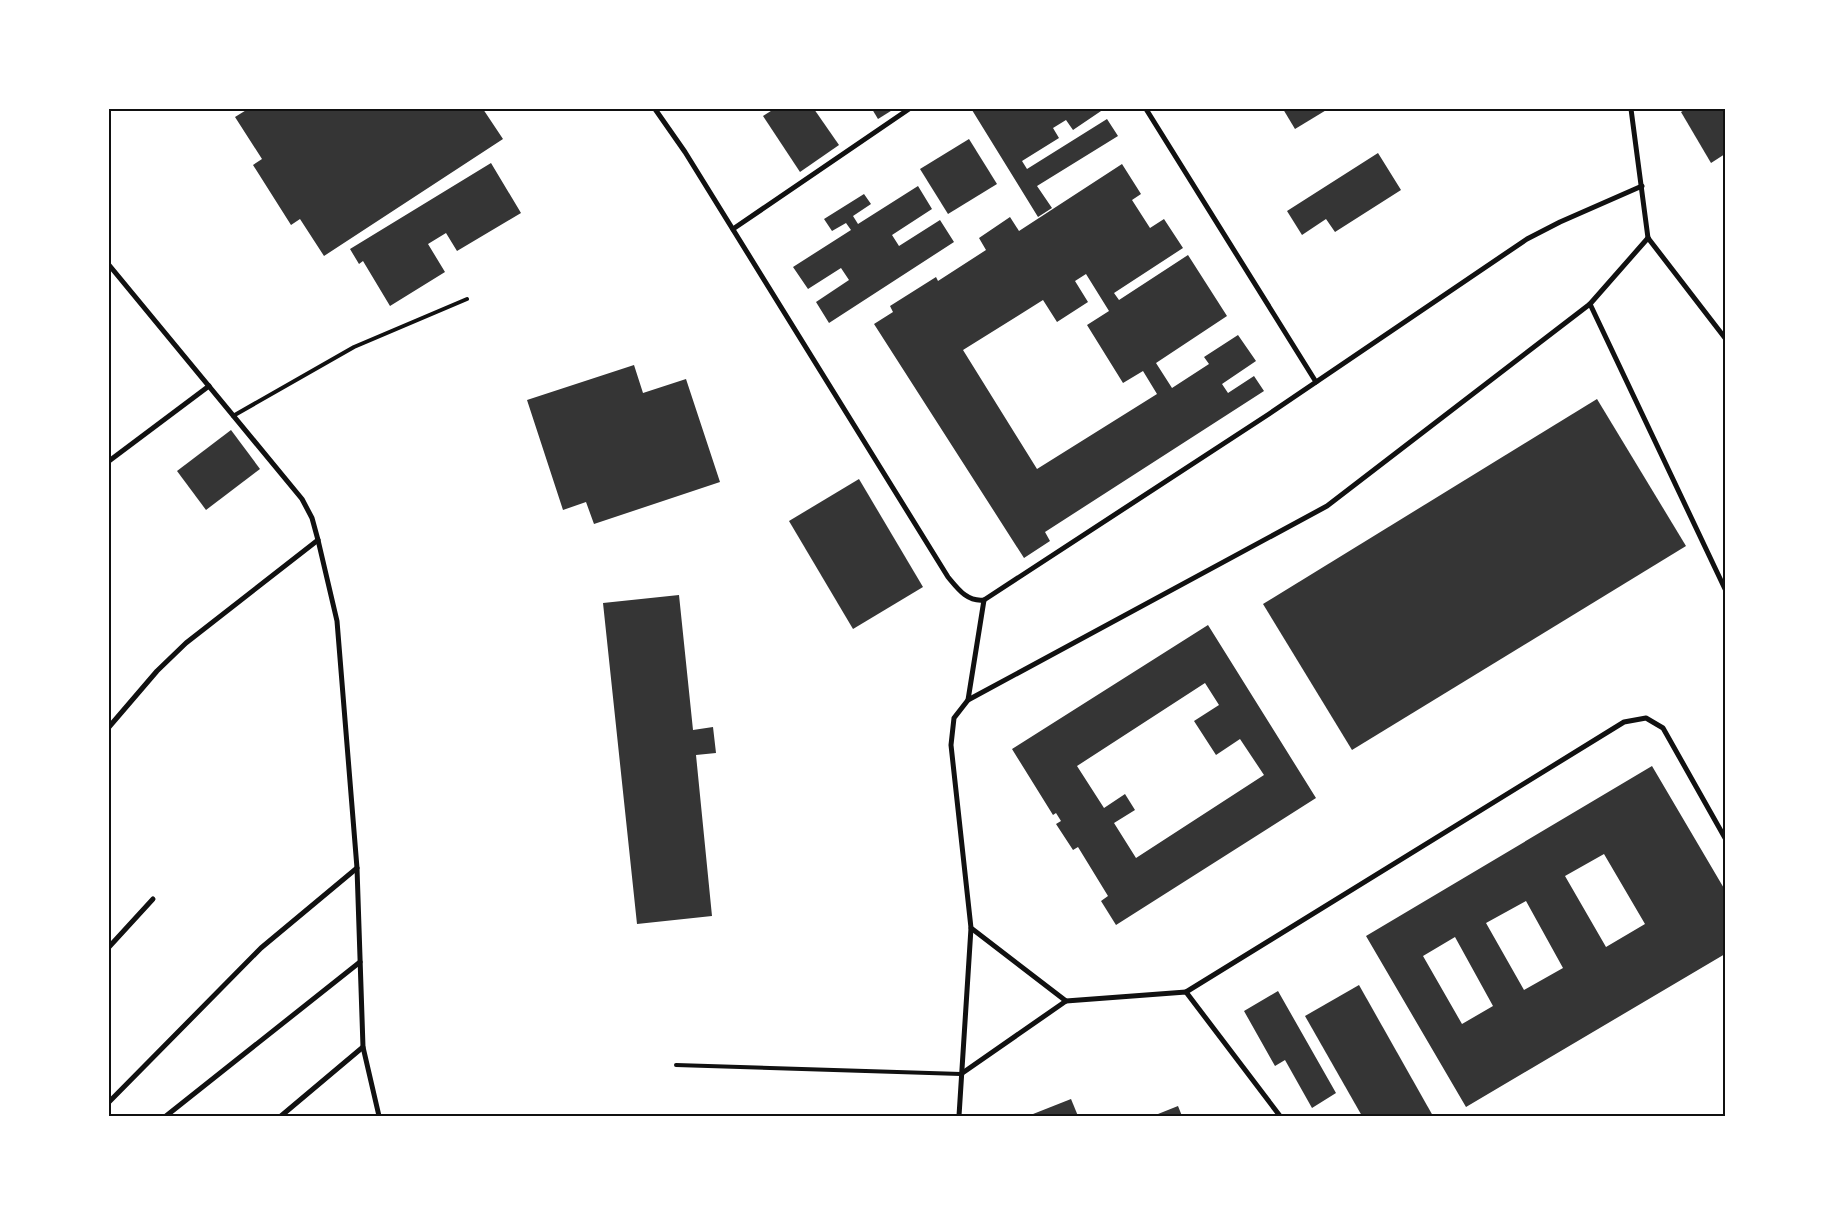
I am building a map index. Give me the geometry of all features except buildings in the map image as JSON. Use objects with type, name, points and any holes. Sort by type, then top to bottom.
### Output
[{"type":"street","points":[[656,109],[733,229],[948,578],[968,597],[974,600],[984,600],[1316,382],[1527,239],[1560,222],[1642,186]]},
{"type":"street","points":[[733,229],[909,109]]},
{"type":"street","points":[[1146,109],[1316,382]]},
{"type":"street","points":[[1631,109],[1648,238],[1725,338]]},
{"type":"street","points":[[959,1116],[971,928],[951,745],[954,718],[968,700],[1327,506],[1590,304],[1648,238]]},
{"type":"street","points":[[109,265],[302,499],[312,518],[337,621],[357,868],[363,1047],[379,1116]]},
{"type":"street","points":[[1590,304],[1725,589]]},
{"type":"street","points":[[109,461],[209,386]]},
{"type":"street","points":[[109,727],[157,671],[186,643],[318,540]]},
{"type":"street","points":[[968,700],[984,600]]},
{"type":"street","points":[[961,1074],[1066,1001],[1186,992],[1624,722],[1646,718],[1663,728],[1725,838]]},
{"type":"street","points":[[109,1102],[262,948],[357,868]]},
{"type":"street","points":[[109,947],[153,900]]},
{"type":"street","points":[[971,928],[1066,1001]]},
{"type":"street","points":[[166,1116],[360,962]]},
{"type":"street","points":[[1186,992],[1280,1116]]},
{"type":"street","points":[[281,1116],[363,1047]]},
{"type":"lane","points":[[234,416],[354,347],[466,299]]},
{"type":"lane","points":[[676,1065],[961,1074]]}]
